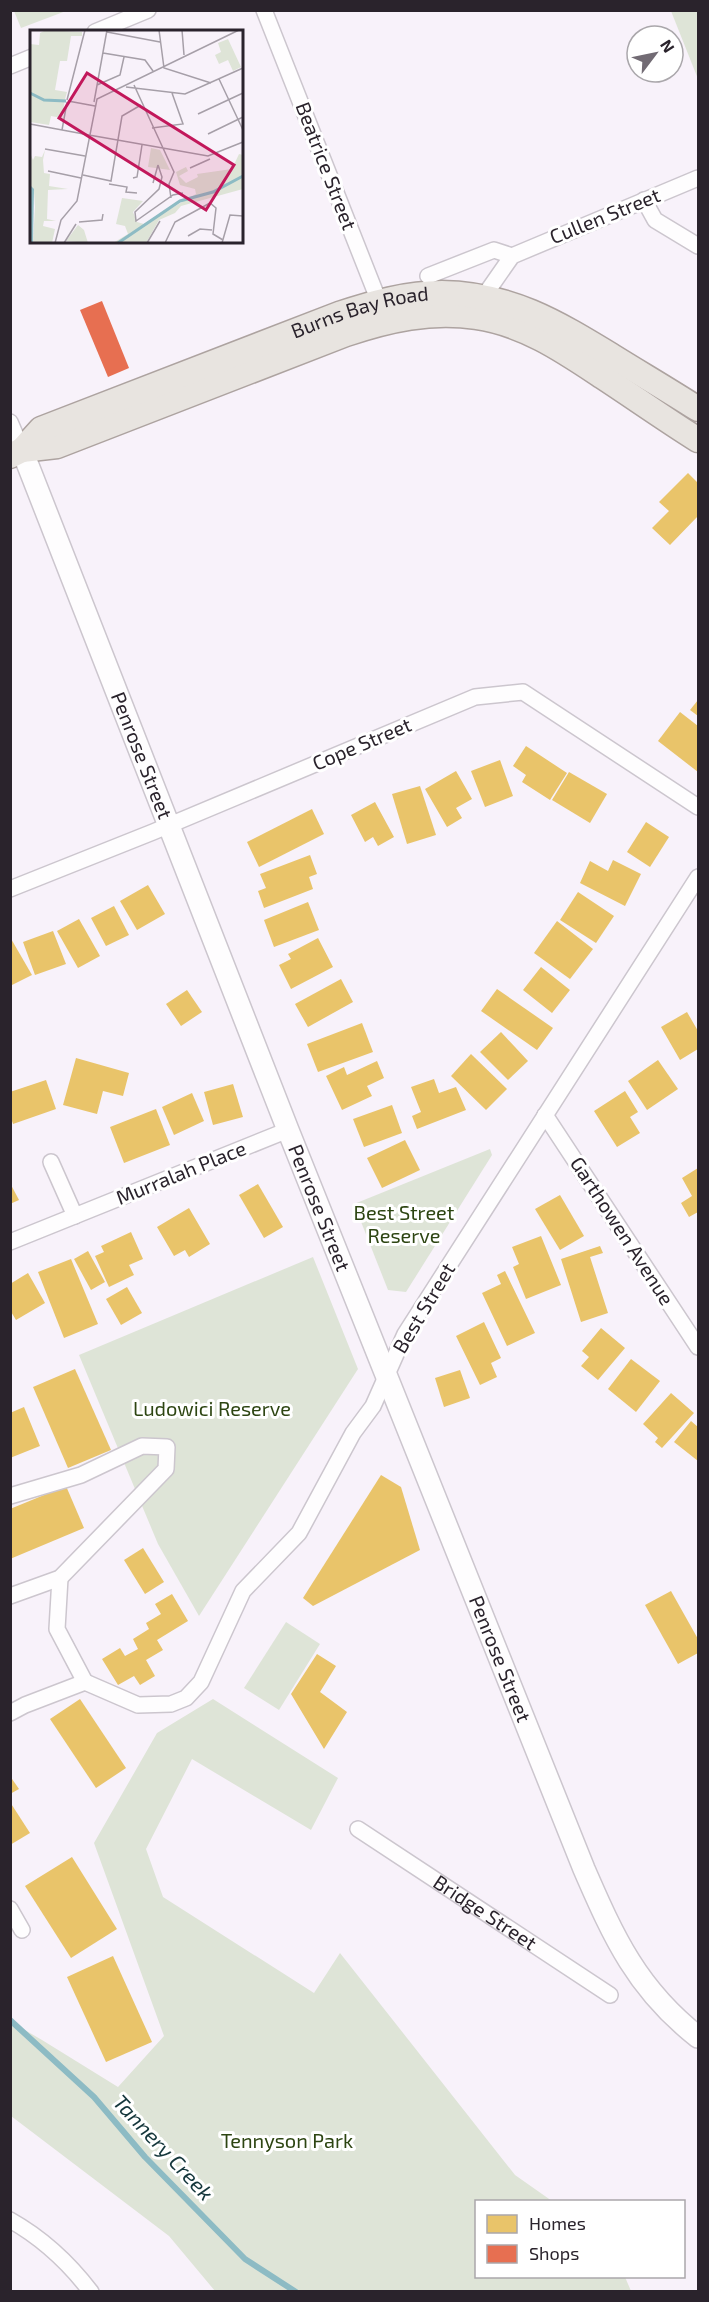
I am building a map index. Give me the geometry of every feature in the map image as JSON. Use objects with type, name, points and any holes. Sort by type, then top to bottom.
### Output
[{"type":"main road","name":"Burns Bay Road","points":[[16,453],[41,429],[339,314],[382,311],[442,315],[508,302],[555,321],[699,409]]},
{"type":"main road","name":"Burns Bay Road","points":[[481,307],[502,323],[545,340],[699,440]]},
{"type":"main road","name":"Penrose Street","points":[[16,453],[169,825],[288,1130],[584,1869],[615,1937],[647,1987],[664,2007],[699,2037]]},
{"type":"street","points":[[100,30],[148,10]]},
{"type":"street","name":"Beatrice Street","points":[[264,10],[382,311]]},
{"type":"street","points":[[10,66],[30,58]]},
{"type":"street","name":"Cullen Street","points":[[428,276],[494,250],[512,256],[699,178]]},
{"type":"street","points":[[644,200],[655,219],[699,246]]},
{"type":"street","points":[[481,307],[495,279],[512,256]]},
{"type":"street","name":"Penrose Street","points":[[10,422],[16,453]]},
{"type":"street","name":"Cope Street","points":[[10,889],[475,697],[523,692],[699,807]]},
{"type":"street","name":"Best Street","points":[[85,1682],[138,1705],[171,1704],[186,1698],[201,1682],[243,1591],[299,1533],[352,1433],[373,1406],[386,1372],[405,1334],[699,878]]},
{"type":"street","name":"Garthowen Avenue","points":[[545,1115],[699,1347]]},
{"type":"street","name":"Murralah Place","points":[[10,1242],[288,1130]]},
{"type":"street","points":[[51,1162],[75,1216]]},
{"type":"street","points":[[10,1496],[81,1475],[142,1446],[168,1447],[166,1469],[60,1578],[10,1596]]},
{"type":"street","points":[[10,1713],[85,1682],[57,1629],[60,1578]]},
{"type":"street","name":"Bridge Street","points":[[358,1829],[610,1995]]},
{"type":"street","points":[[10,1909],[22,1930]]},
{"type":"street","points":[[10,2220],[27,2229],[53,2251],[76,2273],[91,2292]]},
{"type":"green space","points":[[14,11],[66,11],[21,28]]},
{"type":"green space","points":[[671,11],[698,11],[698,79],[685,46],[685,24],[676,24]]},
{"type":"green space","name":"Best Street Reserve","points":[[490,1149],[492,1155],[406,1292],[388,1290],[354,1204]]},
{"type":"green space","name":"Ludowici Reserve","points":[[313,1257],[358,1369],[199,1616],[158,1544],[79,1355]]},
{"type":"green space","points":[[286,1622],[320,1644],[279,1710],[244,1688]]},
{"type":"green space","name":"Tennyson Park","points":[[213,1699],[338,1778],[311,1830],[192,1759],[146,1849],[163,1897],[314,1993],[340,1953],[515,2175],[551,2200],[475,2200],[475,2278],[625,2278],[631,2291],[215,2291],[169,2236],[11,2116],[11,2022],[118,2087],[164,2036],[94,1843],[157,1733]]},
{"type":"building: Homes","points":[[688,473],[698,483],[698,516],[670,545],[652,528],[669,511],[659,502]]},
{"type":"building: Homes","points":[[698,700],[698,716],[690,710]]},
{"type":"building: Homes","points":[[680,712],[698,726],[698,772],[658,741]]},
{"type":"building: Homes","points":[[526,746],[567,773],[550,800],[522,782],[526,775],[513,766]]},
{"type":"building: Homes","points":[[500,760],[513,796],[485,807],[471,771]]},
{"type":"building: Homes","points":[[456,771],[472,799],[456,808],[462,818],[447,827],[425,789]]},
{"type":"building: Homes","points":[[569,772],[607,794],[590,823],[552,800]]},
{"type":"building: Homes","points":[[420,786],[436,835],[407,844],[392,794]]},
{"type":"building: Homes","points":[[375,802],[394,837],[378,846],[373,837],[365,842],[351,815]]},
{"type":"building: Homes","points":[[312,809],[324,834],[259,867],[247,842]]},
{"type":"building: Homes","points":[[646,822],[669,837],[650,867],[627,852]]},
{"type":"building: Homes","points":[[310,855],[317,874],[309,877],[313,889],[264,908],[258,891],[266,888],[260,874]]},
{"type":"building: Homes","points":[[613,860],[641,874],[625,906],[580,883],[590,861],[608,871]]},
{"type":"building: Homes","points":[[148,885],[165,914],[137,930],[120,901]]},
{"type":"building: Homes","points":[[578,892],[614,916],[596,943],[560,920]]},
{"type":"building: Homes","points":[[308,902],[319,930],[274,947],[264,920]]},
{"type":"building: Homes","points":[[114,906],[129,935],[106,946],[91,918]]},
{"type":"building: Homes","points":[[79,919],[100,956],[78,968],[57,931]]},
{"type":"building: Homes","points":[[557,921],[593,949],[570,979],[534,953]]},
{"type":"building: Homes","points":[[53,931],[66,964],[35,975],[23,942]]},
{"type":"building: Homes","points":[[10,937],[32,975],[10,986]]},
{"type":"building: Homes","points":[[318,938],[333,967],[291,989],[279,965],[291,959],[288,954]]},
{"type":"building: Homes","points":[[541,967],[570,990],[552,1013],[523,990]]},
{"type":"building: Homes","points":[[341,979],[353,1002],[308,1027],[295,1004]]},
{"type":"building: Homes","points":[[497,989],[553,1028],[537,1050],[481,1011]]},
{"type":"building: Homes","points":[[187,990],[202,1012],[181,1026],[166,1004]]},
{"type":"building: Homes","points":[[687,1012],[698,1031],[698,1049],[680,1060],[661,1027]]},
{"type":"building: Homes","points":[[362,1023],[373,1052],[318,1072],[307,1044]]},
{"type":"building: Homes","points":[[501,1032],[528,1061],[508,1080],[480,1052]]},
{"type":"building: Homes","points":[[471,1054],[507,1089],[486,1110],[451,1076]]},
{"type":"building: Homes","points":[[76,1058],[129,1073],[123,1096],[103,1091],[97,1114],[63,1105]]},
{"type":"building: Homes","points":[[658,1060],[678,1089],[647,1110],[628,1081]]},
{"type":"building: Homes","points":[[377,1061],[384,1078],[367,1086],[372,1096],[342,1110],[326,1076],[344,1067],[347,1075]]},
{"type":"building: Homes","points":[[434,1079],[439,1093],[456,1087],[466,1110],[417,1129],[412,1116],[421,1112],[411,1087]]},
{"type":"building: Homes","points":[[46,1080],[56,1109],[13,1124],[10,1115],[10,1092]]},
{"type":"building: Homes","points":[[233,1084],[243,1117],[213,1125],[204,1092]]},
{"type":"building: Homes","points":[[625,1091],[638,1112],[630,1117],[640,1133],[617,1147],[594,1111]]},
{"type":"building: Homes","points":[[192,1093],[204,1121],[174,1135],[162,1107]]},
{"type":"building: Homes","points":[[392,1105],[402,1133],[364,1147],[353,1119]]},
{"type":"building: Homes","points":[[156,1109],[170,1145],[124,1163],[110,1127]]},
{"type":"building: Homes","points":[[405,1140],[420,1170],[382,1188],[367,1158]]},
{"type":"building: Homes","points":[[698,1168],[698,1212],[689,1217],[681,1203],[692,1196],[682,1178]]},
{"type":"building: Homes","points":[[10,1183],[19,1200],[10,1204]]},
{"type":"building: Homes","points":[[258,1184],[283,1227],[264,1238],[239,1195]]},
{"type":"building: Homes","points":[[560,1195],[584,1236],[560,1250],[535,1209]]},
{"type":"building: Homes","points":[[189,1208],[210,1244],[189,1257],[185,1250],[174,1256],[157,1227]]},
{"type":"building: Homes","points":[[131,1232],[143,1259],[129,1265],[134,1275],[109,1287],[95,1256],[104,1252],[101,1246]]},
{"type":"building: Homes","points":[[541,1236],[561,1285],[526,1299],[513,1267],[519,1264],[512,1247]]},
{"type":"building: Homes","points":[[600,1246],[603,1253],[590,1257],[608,1313],[581,1322],[561,1259]]},
{"type":"building: Homes","points":[[88,1251],[105,1282],[91,1290],[74,1259]]},
{"type":"building: Homes","points":[[71,1259],[98,1324],[64,1338],[38,1272]]},
{"type":"building: Homes","points":[[505,1271],[535,1333],[507,1346],[482,1293],[501,1284],[497,1275]]},
{"type":"building: Homes","points":[[28,1273],[45,1303],[16,1320],[10,1310],[10,1284]]},
{"type":"building: Homes","points":[[127,1287],[142,1313],[121,1325],[106,1299]]},
{"type":"building: Homes","points":[[484,1322],[501,1358],[491,1363],[497,1377],[480,1385],[456,1336]]},
{"type":"building: Homes","points":[[601,1328],[625,1348],[598,1380],[581,1366],[589,1357],[582,1351]]},
{"type":"building: Homes","points":[[631,1359],[660,1381],[636,1412],[608,1389]]},
{"type":"building: Homes","points":[[75,1369],[111,1450],[68,1468],[33,1387]]},
{"type":"building: Homes","points":[[460,1370],[470,1398],[444,1407],[435,1378]]},
{"type":"building: Homes","points":[[671,1393],[694,1413],[662,1448],[655,1442],[658,1438],[643,1424]]},
{"type":"building: Homes","points":[[24,1407],[40,1446],[10,1458],[10,1413]]},
{"type":"building: Homes","points":[[691,1421],[698,1427],[698,1461],[674,1442]]},
{"type":"building: Homes","points":[[381,1475],[401,1487],[420,1550],[313,1606],[303,1598]]},
{"type":"building: Homes","points":[[66,1486],[84,1528],[10,1559],[10,1509]]},
{"type":"building: Homes","points":[[143,1548],[164,1582],[145,1594],[124,1560]]},
{"type":"building: Homes","points":[[671,1591],[698,1639],[698,1653],[678,1664],[645,1605]]},
{"type":"building: Homes","points":[[172,1594],[188,1621],[157,1640],[163,1650],[146,1660],[155,1676],[140,1685],[134,1676],[118,1685],[102,1659],[120,1648],[125,1656],[138,1649],[133,1639],[149,1629],[146,1623],[161,1614],[155,1604]]},
{"type":"building: Homes","points":[[317,1654],[336,1666],[320,1692],[347,1712],[324,1749],[291,1694]]},
{"type":"building: Homes","points":[[80,1699],[126,1768],[96,1788],[50,1719]]},
{"type":"building: Homes","points":[[10,1776],[19,1789],[10,1794]]},
{"type":"building: Homes","points":[[10,1802],[30,1833],[10,1845]]},
{"type":"building: Homes","points":[[72,1857],[117,1929],[71,1958],[25,1886]]},
{"type":"building: Homes","points":[[113,1956],[152,2042],[106,2062],[67,1977]]},
{"type":"building: Shops","points":[[102,301],[129,368],[108,377],[80,310]]},
{"type":"waterway","name":"Tannery Creek","points":[[10,2020],[94,2097],[145,2157],[245,2259],[296,2292]]}]
